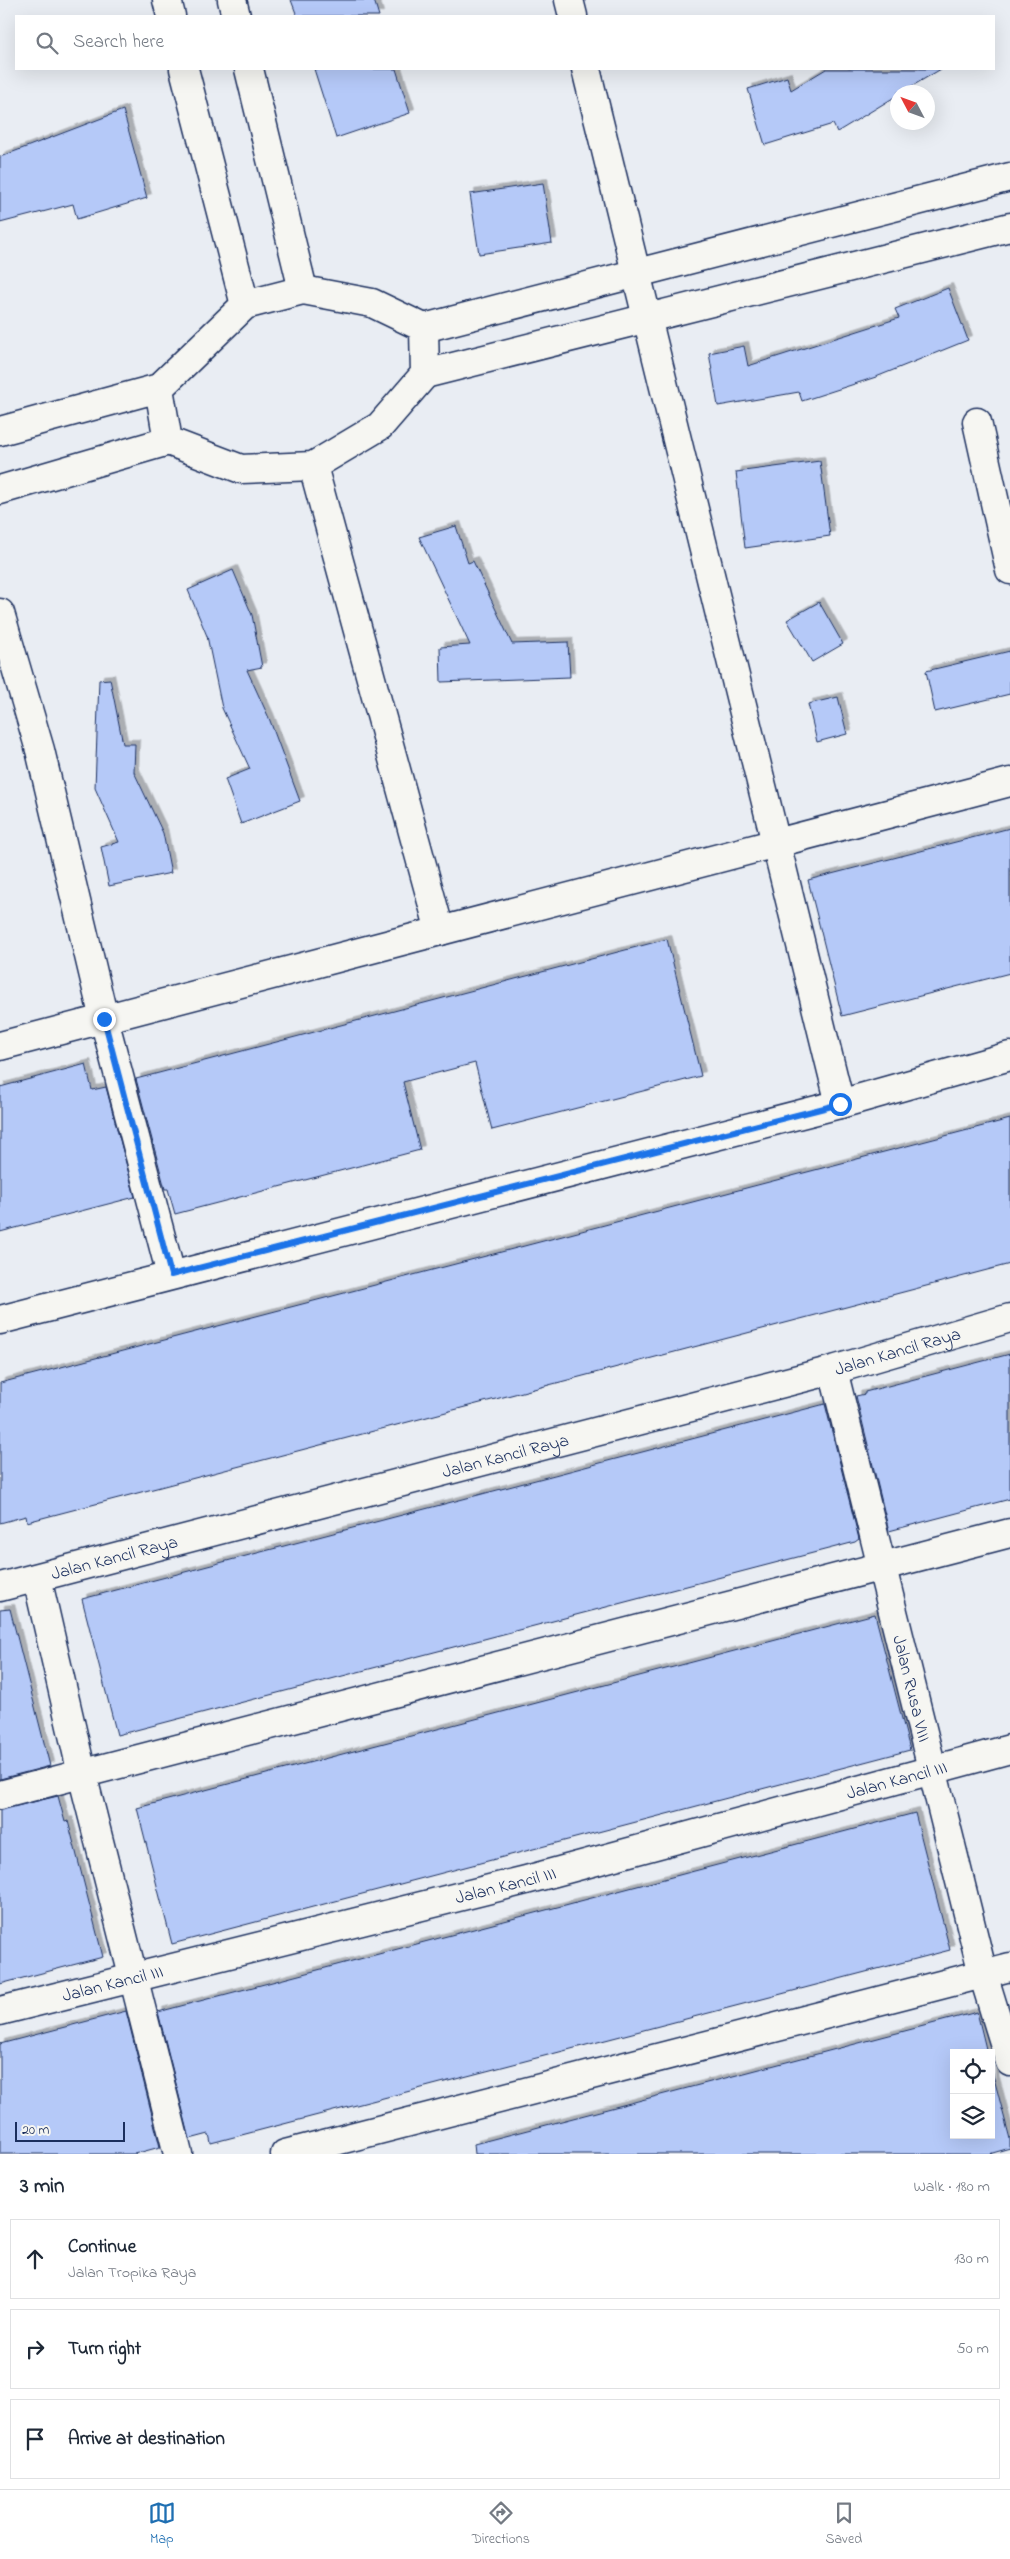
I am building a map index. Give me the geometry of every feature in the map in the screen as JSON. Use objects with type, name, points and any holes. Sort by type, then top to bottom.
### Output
[{"type":"street","points":[[167,0],[171,15]]},
{"type":"street","points":[[232,0],[236,15]]},
{"type":"street","points":[[569,0],[573,15]]},
{"type":"street","points":[[184,70],[245,305]]},
{"type":"street","points":[[249,70],[303,290]]},
{"type":"street","points":[[586,70],[840,1104]]},
{"type":"street","points":[[0,431],[159,388],[245,305],[303,290],[372,303],[424,328],[1010,177]]},
{"type":"street","points":[[0,490],[168,440],[241,469],[313,466],[380,426],[425,374],[1010,227]]},
{"type":"street","points":[[424,328],[425,374]]},
{"type":"street","points":[[159,388],[168,440]]},
{"type":"street","points":[[977,422],[1004,520],[1010,570]]},
{"type":"street","points":[[313,466],[440,931]]},
{"type":"street","points":[[0,613],[40,750],[104,1019],[171,1275]]},
{"type":"street","points":[[0,1046],[1010,782]]},
{"type":"street","points":[[0,1320],[840,1104],[1010,1056]]},
{"type":"street","name":"Jalan Kancil Raya","points":[[0,1587],[833,1370],[1010,1318]]},
{"type":"street","name":"Jalan Rusa VIII","points":[[833,1370],[983,1974],[1010,2062]]},
{"type":"street","points":[[0,1795],[1010,1533]]},
{"type":"street","points":[[36,1578],[82,1774],[178,2154]]},
{"type":"street","name":"Jalan Kancil III","points":[[0,2011],[133,1976],[526,1880],[1010,1749]]},
{"type":"street","points":[[285,2154],[1010,1966]]},
{"type":"building","points":[[291,0],[374,0],[379,15],[297,15]]},
{"type":"building","points":[[314,70],[396,70],[410,113],[336,138]]},
{"type":"building","points":[[824,70],[939,70],[914,85],[890,85],[890,100],[837,132],[833,124],[765,145],[748,89],[787,77],[791,90]]},
{"type":"building","points":[[123,110],[147,198],[77,219],[73,204],[0,223],[0,157]]},
{"type":"building","points":[[543,183],[552,243],[479,254],[470,194]]},
{"type":"building","points":[[948,288],[968,340],[876,377],[802,401],[799,392],[718,406],[709,353],[744,346],[748,366],[899,318],[895,309]]},
{"type":"building","points":[[820,461],[830,536],[745,548],[736,472]]},
{"type":"building","points":[[456,526],[468,563],[473,561],[512,644],[568,642],[570,677],[441,682],[440,647],[470,645],[419,537]]},
{"type":"building","points":[[233,570],[252,615],[262,667],[247,670],[269,718],[300,801],[241,824],[225,779],[250,769],[222,708],[207,636],[188,590]]},
{"type":"building","points":[[819,602],[843,644],[812,662],[787,620]]},
{"type":"building","points":[[1010,651],[1010,694],[935,712],[926,671]]},
{"type":"building","points":[[110,679],[123,744],[135,744],[134,772],[163,833],[171,873],[109,886],[101,847],[119,842],[95,788],[99,680]]},
{"type":"building","points":[[838,697],[847,734],[817,742],[808,704]]},
{"type":"building","points":[[1010,828],[1010,973],[842,1016],[808,880]]},
{"type":"building","points":[[667,939],[701,1076],[492,1130],[475,1063],[403,1082],[420,1150],[175,1214],[168,1189],[165,1189],[136,1079]]},
{"type":"building","points":[[86,1064],[92,1090],[106,1087],[135,1197],[0,1232],[0,1087]]},
{"type":"building","points":[[1010,1119],[1010,1264],[27,1522],[26,1516],[0,1523],[0,1383]]},
{"type":"building","points":[[1010,1354],[1010,1499],[889,1531],[856,1396]]},
{"type":"building","points":[[825,1404],[859,1539],[855,1542],[117,1735],[82,1599]]},
{"type":"building","points":[[10,1609],[50,1766],[0,1779],[0,1610]]},
{"type":"building","points":[[875,1614],[910,1750],[172,1944],[137,1808]]},
{"type":"building","points":[[58,1796],[65,1822],[68,1821],[103,1957],[0,1984],[0,1810]]},
{"type":"building","points":[[915,1813],[950,1950],[211,2143],[209,2134],[190,2139],[158,2012]]},
{"type":"building","points":[[126,2011],[160,2147],[134,2154],[0,2154],[0,2044]]},
{"type":"building","points":[[977,2012],[986,2049],[950,2049],[950,2139],[995,2139],[995,2082],[1010,2139],[1010,2148],[989,2154],[475,2154],[474,2144]]},
{"type":"route","points":[[104,1019],[171,1275],[840,1104]]}]
